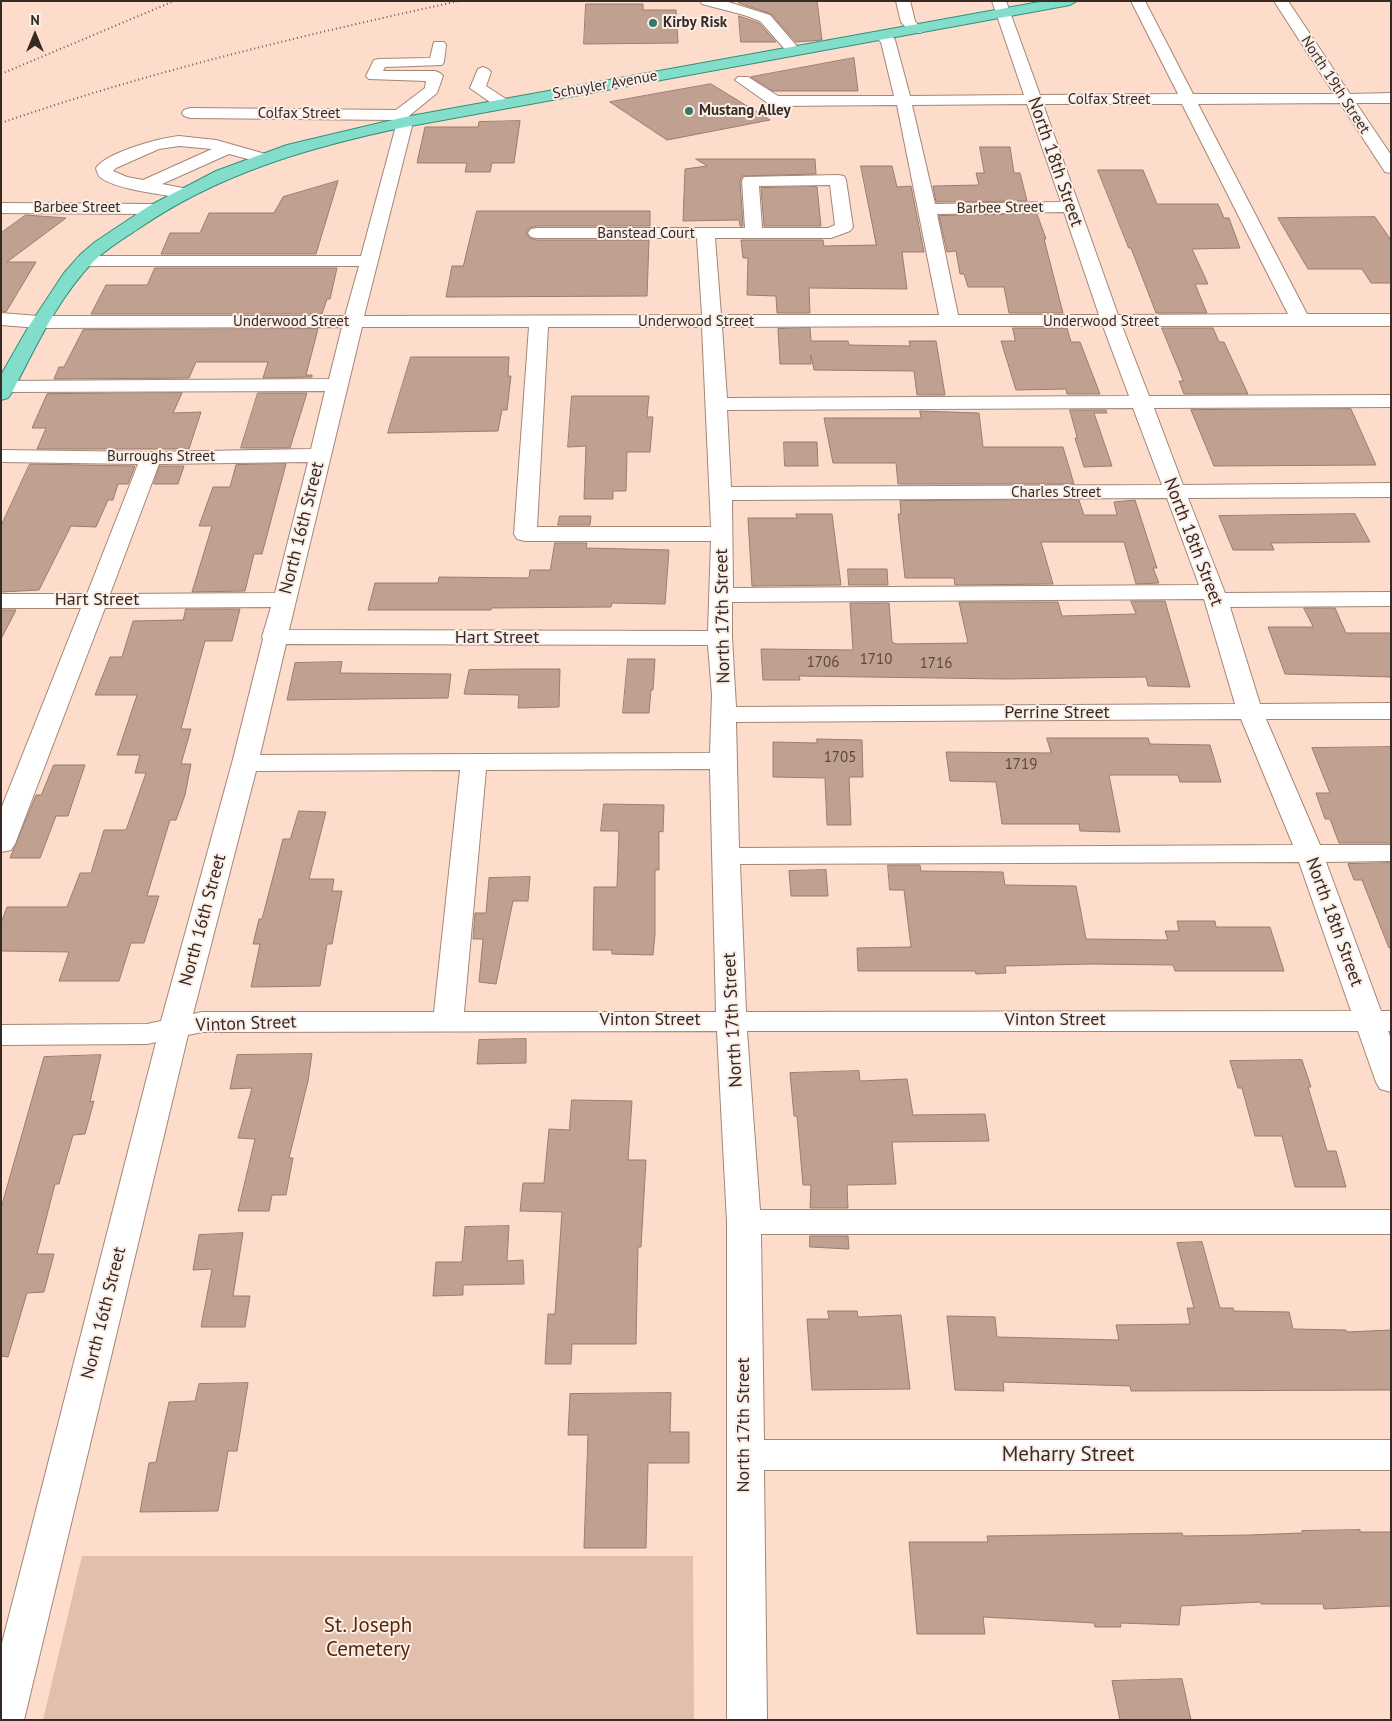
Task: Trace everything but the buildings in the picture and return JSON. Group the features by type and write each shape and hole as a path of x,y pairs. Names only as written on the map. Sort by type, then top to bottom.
{"main road":[{"name":"Schuyler Avenue","path":"4,385 38,322 84,261 152,210 210,179 263,158 339,135 403,111 503,104 916,30 1001,7 1070,1"}],"street":[{"path":"707,1 758,13 771,22 784,44 794,51"},
{"path":"904,1 908,22 916,30"},
{"path":"1138,1 1300,320"},
{"name":"North 19th Street","path":"1280,1 1343,99 1391,168"},
{"name":"North 18th Street","path":"1001,7 1111,322 1214,596 1250,712 1380,1021 1391,1082"},
{"path":"881,36 888,40 904,100 929,209 950,322"},
{"path":"403,111 432,90 439,45"},
{"path":"368,103 374,76 436,69"},
{"path":"483,72 478,88 503,104"},
{"name":"Colfax Street","path":"743,80 775,101 1391,98"},
{"name":"Colfax Street","path":"190,114 368,103 403,111"},
{"name":"North 16th Street","path":"3,1720 174,1029 245,763 403,111"},
{"path":"182,193 122,181 106,174 104,168 168,142 196,142 263,158"},
{"path":"144,186 226,149"},
{"name":"Banstead Court","path":"537,233 706,234 831,233 844,227 838,180 750,180 754,233"},
{"name":"Barbee Street","path":"929,209 1071,207"},
{"name":"Barbee Street","path":"1,208 152,210"},
{"name":"North 17th Street","path":"706,234 717,404 722,534 720,595 720,638 724,695 722,760 732,1020 744,1222 746,1720"},
{"path":"84,261 368,261"},
{"name":"Underwood Street","path":"1,319 38,322 1111,322 1391,320"},
{"path":"539,322 525,534 722,534"},
{"path":"4,385 337,385"},
{"path":"717,404 1391,401"},
{"name":"Burroughs Street","path":"1,456 150,458 320,455"},
{"path":"1,844 150,458"},
{"name":"Charles Street","path":"720,494 1391,490"},
{"path":"720,595 1214,596 1391,599"},
{"name":"Hart Street","path":"1,601 283,600"},
{"name":"Hart Street","path":"274,637 720,638"},
{"name":"Perrine Street","path":"724,715 1391,711"},
{"path":"245,763 722,760"},
{"path":"448,1022 474,762"},
{"path":"726,856 1391,853"},
{"name":"Vinton Street","path":"1,1035 147,1034 202,1022 732,1020 1380,1021"},
{"path":"744,1222 1391,1222"},
{"name":"Meharry Street","path":"744,1455 1391,1455"}],"green space":[{"name":"St. Joseph Cemetery","path":"82,1556 693,1556 694,1720 43,1720"}],"railway":[{"path":"1,74 174,1"},
{"path":"1,123 57,104 228,55 459,1"}],"place":[{"name":"Kirby Risk","path":"653,23"},
{"name":"Mustang Alley","path":"689,111"}]}
